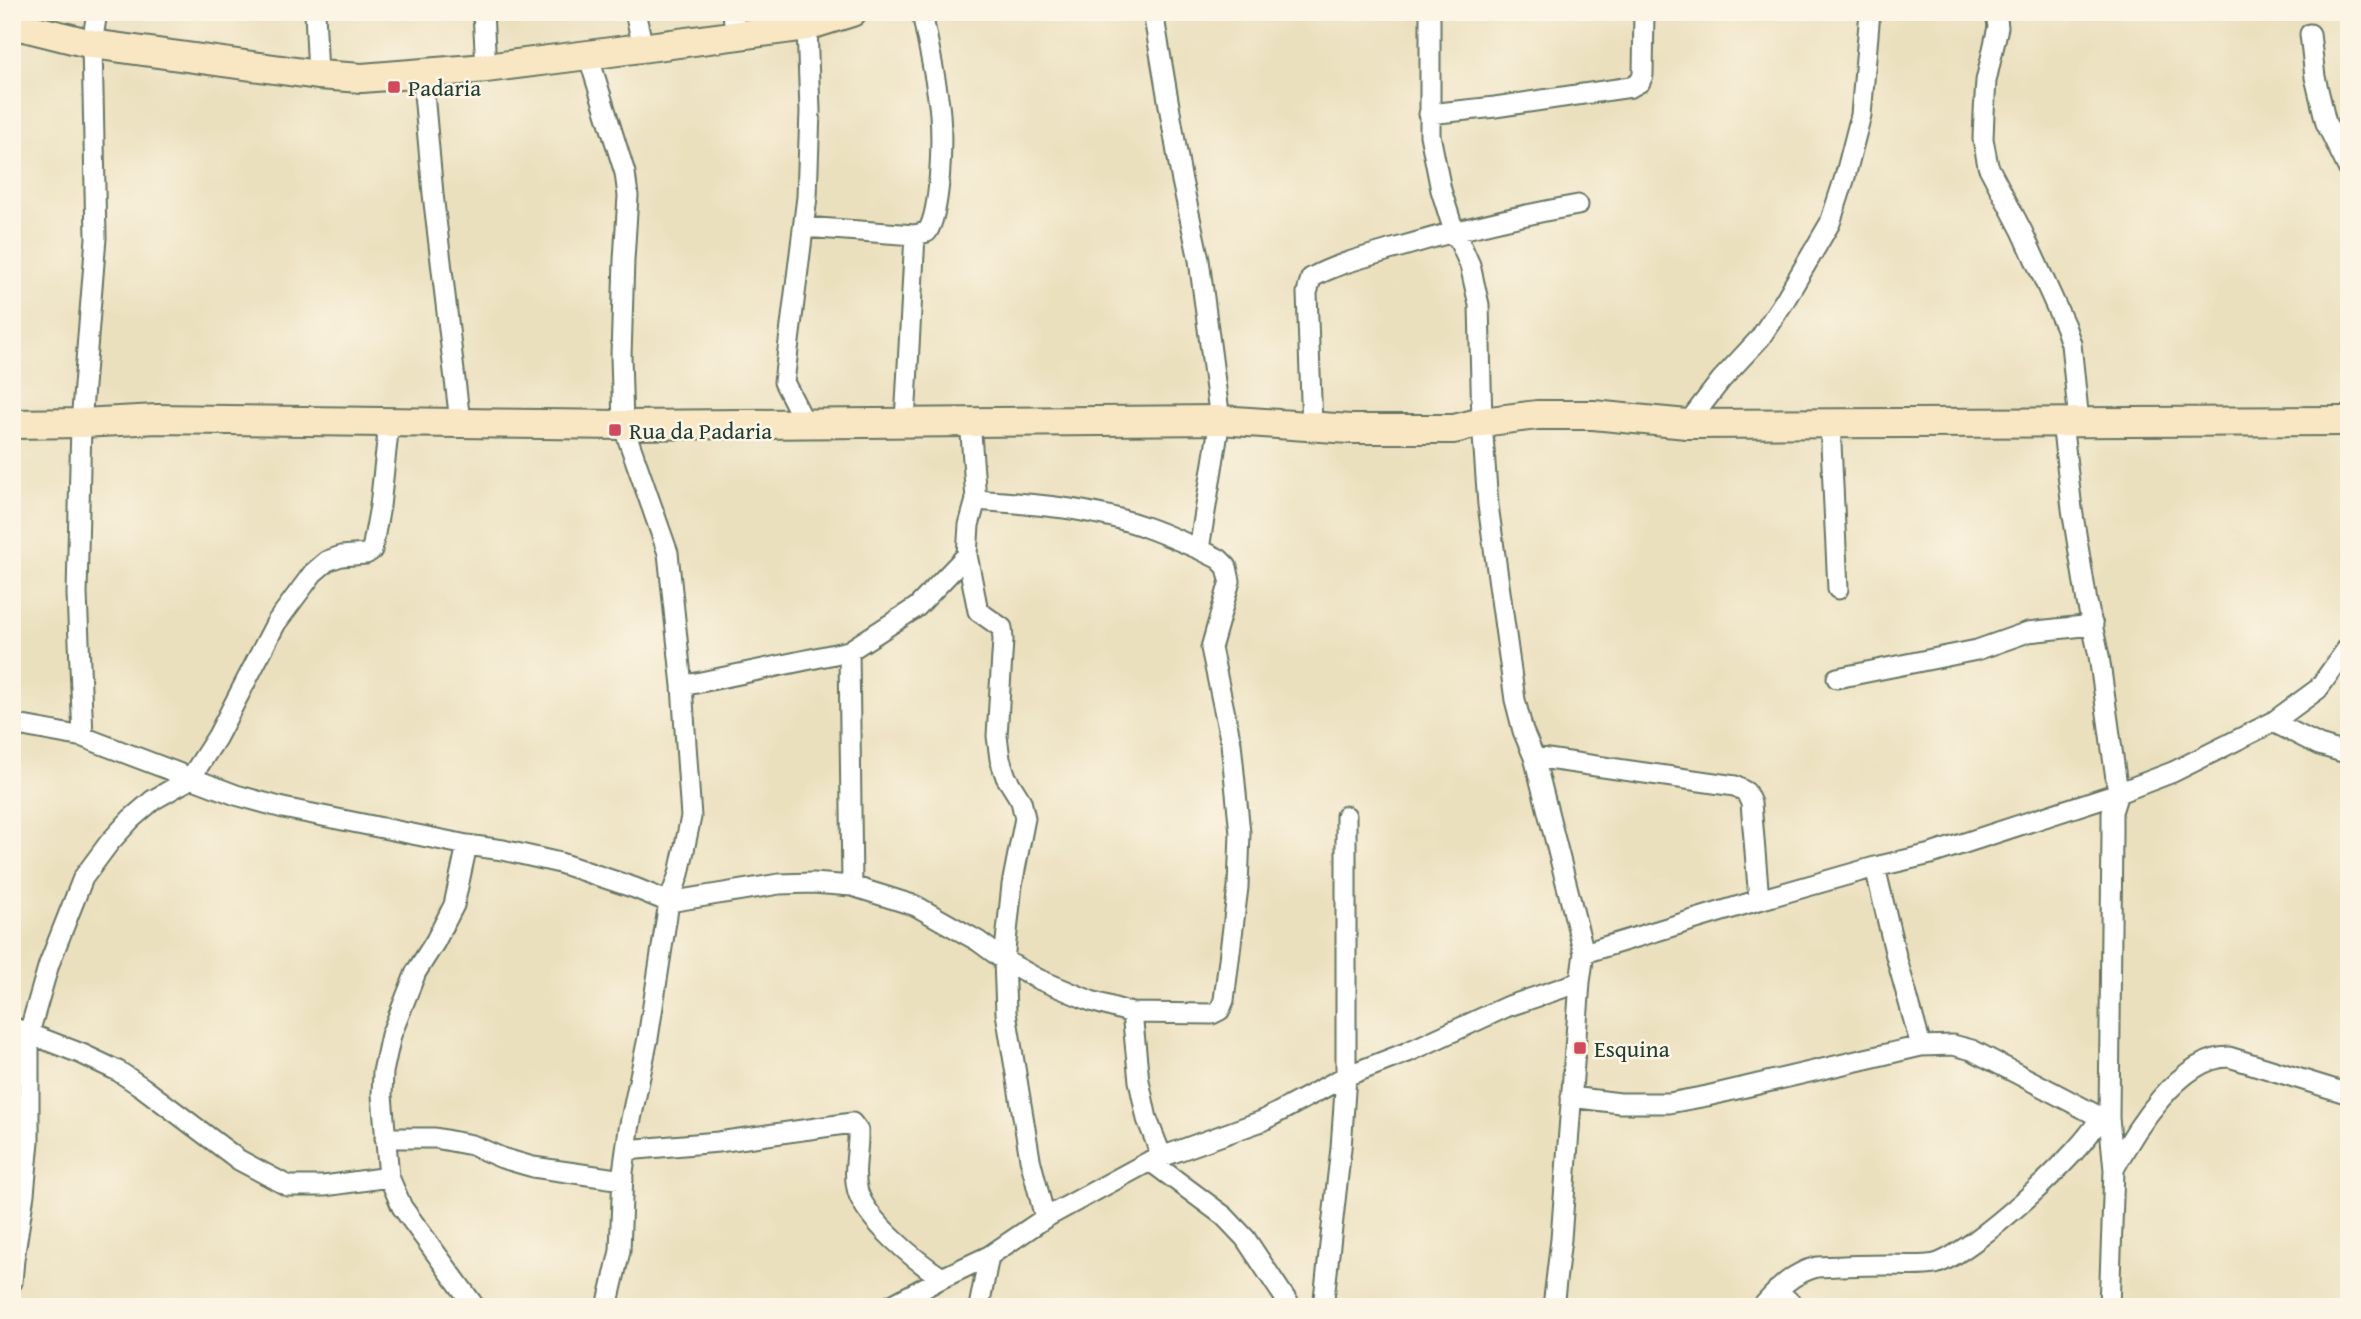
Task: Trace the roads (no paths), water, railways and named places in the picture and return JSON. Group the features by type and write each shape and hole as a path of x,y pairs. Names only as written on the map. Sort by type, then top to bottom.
{"street":[{"path":"83,737 77,594 81,423 96,238 92,44 97,12"},
{"path":"315,12 318,75"},
{"path":"483,12 486,68"},
{"path":"635,12 643,47"},
{"path":"12,24 92,44 318,75 362,78 422,71 486,68 588,55 643,47 734,24 808,19 852,12"},
{"path":"804,227 915,235 927,232 933,223 938,187 940,115 922,12"},
{"path":"1153,12 1181,176 1199,260 1220,420 1199,549"},
{"path":"1430,12 1430,135 1452,225 1473,275 1479,305 1482,422 1493,545 1515,700 1522,731 1534,757 1584,953 1561,1240 1553,1307"},
{"path":"1429,114 1578,95 1640,82 1643,75 1644,12"},
{"path":"1687,424 1721,380 1760,338 1830,223 1861,115 1870,12"},
{"path":"1997,12 1998,27 1986,81 1983,139 1988,166 2022,231 2071,344 2072,509 2093,625 2118,793 2112,812 2105,1117 2114,1170 2109,1307"},
{"path":"804,423 784,382 804,227 810,111 808,19"},
{"path":"2310,34 2315,77 2326,123 2349,170"},
{"path":"588,55 625,173 628,196 621,356 623,425 668,553 682,686 691,817 679,874 669,902 648,1038 626,1150 620,1251 607,1307"},
{"path":"422,71 433,194 460,422"},
{"path":"1312,426 1307,293 1311,278 1352,261 1456,231 1504,218 1578,205"},
{"path":"905,422 915,235"},
{"path":"12,424 157,419 623,425 1220,420 1350,429 1454,429 1482,422 1537,415 1593,415 1687,424 2349,421"},
{"path":"970,421 976,500 969,524 967,555 978,611 1002,628 997,736 1006,777 1021,801 1025,818 1012,885 1004,960 1006,1013 1030,1159 1045,1217"},
{"path":"12,1282 18,1195 29,1141 21,1030 83,878 108,843 131,819 153,800 190,779 217,737 276,623 313,573 327,561 341,556 366,554 372,550 380,506 388,423"},
{"path":"1830,423 1838,589"},
{"path":"12,724 83,737 190,779 283,808 560,863 669,902 779,884 852,886 916,906 1038,979 1091,1001 1132,1013 1212,1014 1220,1010 1224,1000 1238,887 1240,833 1231,743 1211,648 1230,581 1227,567 1219,559 1199,549 1147,527 1088,513 976,500"},
{"path":"682,686 849,651 916,607 967,555"},
{"path":"1838,678 1966,653 2028,632 2093,625"},
{"path":"1584,953 1759,900 1931,854 2118,793 2173,772 2273,722 2318,689 2349,646"},
{"path":"849,651 852,886"},
{"path":"2273,722 2319,745 2349,754"},
{"path":"1534,757 1735,786 1746,792 1751,803 1759,900"},
{"path":"1323,1307 1341,1148 1346,1076 1346,816"},
{"path":"467,845 454,905 416,972 391,1035 383,1072 385,1138 390,1177 402,1207 475,1307"},
{"path":"1875,867 1921,1045"},
{"path":"888,1307 989,1256 1045,1217 1156,1159 1262,1121 1346,1076 1408,1052 1506,1007 1580,982"},
{"path":"1132,1013 1139,1081 1156,1159 1224,1216 1245,1238 1291,1307"},
{"path":"21,1030 118,1071 239,1160 288,1186 324,1186 390,1177"},
{"path":"1571,1097 1620,1103 1669,1103 1921,1045 1953,1045 1972,1050 2105,1117"},
{"path":"2114,1170 2131,1138 2165,1096 2183,1077 2218,1057 2229,1057 2349,1094"},
{"path":"1762,1307 1790,1278 1817,1267 1920,1265 1946,1260 1982,1236 2049,1176 2105,1117"},
{"path":"626,1150 718,1142 852,1123 858,1131 855,1172 858,1192 864,1205 918,1262 942,1278"},
{"path":"385,1138 435,1138 472,1145 533,1167 623,1180"},
{"path":"979,1307 989,1256"},
{"path":"1777,1290 1795,1307"}],"place":[{"name":"Padaria","path":"394,87"},
{"name":"Rua da Padaria","path":"615,430"},
{"name":"Esquina","path":"1580,1048"}]}
